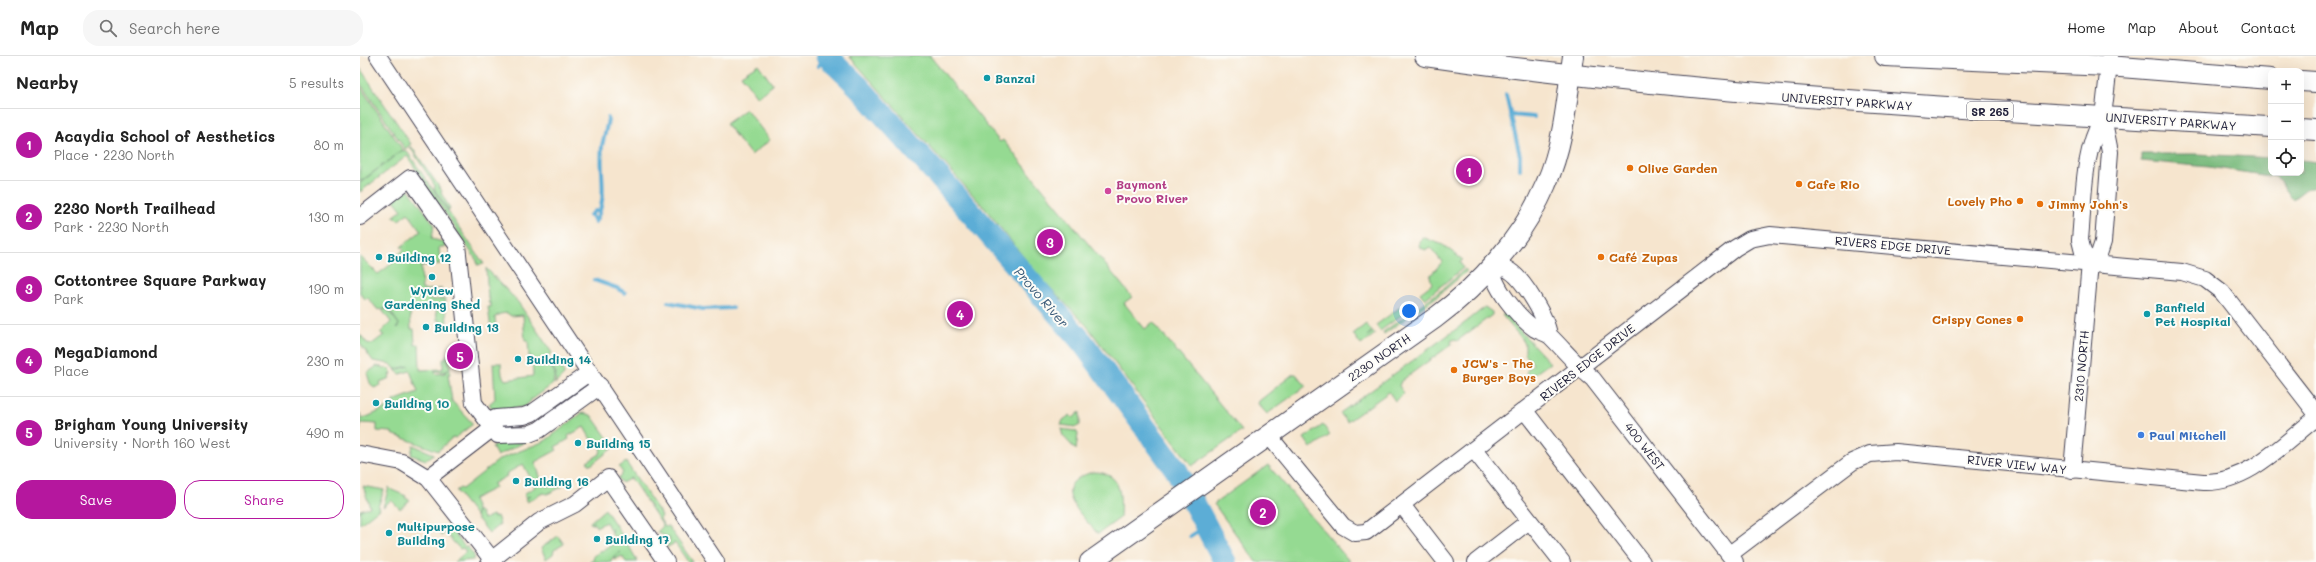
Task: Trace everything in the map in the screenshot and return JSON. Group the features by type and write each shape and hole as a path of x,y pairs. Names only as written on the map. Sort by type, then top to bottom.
{"main road":[{"name":"UNIVERSITY PARKWAY","path":"1425,56 1570,76 1877,104 2268,127"},
{"name":"2230 NORTH","path":"1090,562 1453,305 1492,266 1518,232 1546,183 1559,142 1573,56"},
{"path":"1885,56 2109,61 2268,78"},
{"path":"2304,81 2316,82"},
{"path":"2304,129 2316,130"}],"street":[{"path":"378,56 600,386 716,562"},
{"path":"2103,117 2092,139 2087,162 2080,240 2083,252 2090,263 2099,254 2103,242 2110,152 2103,117 2109,61"},
{"path":"360,217 410,178 456,245 474,403 498,435 529,434 539,430 600,386"},
{"name":"RIVERS EDGE DRIVE","path":"1269,436 1343,526 1351,532 1366,532 1402,506 1735,248 1759,236 1781,235 2182,272 2205,279 2222,292 2316,413"},
{"name":"2310 NORTH","path":"2072,470 2090,263"},
{"name":"400 WEST","path":"1549,335 1540,310 1515,275 1504,268 1492,266 1494,281 1500,291 1531,326 1549,335 1580,368 1593,378 1733,558"},
{"path":"428,478 493,428 496,418 524,416 532,413 590,372"},
{"path":"1530,406 1642,562"},
{"name":"RIVER VIEW WAY","path":"1733,558 1843,467 1870,454 1896,452 2203,482 2221,481 2245,473 2316,418"},
{"path":"1474,450 1562,562"},
{"path":"360,454 402,462 428,478 492,561 539,522 575,504 608,478 616,487 666,562"},
{"path":"1402,506 1446,562"},
{"path":"1476,562 1529,521"}],"green space":[{"path":"849,56 930,56 1000,142 1003,140 1132,297 1124,303 1145,329 1153,322 1242,431 1192,466 1087,326 1037,274 987,211"},
{"path":"758,64 773,85 757,97 741,75"},
{"path":"360,68 411,144 405,149 360,83"},
{"path":"360,86 403,150 360,182"},
{"path":"746,109 770,140 751,155 726,124"},
{"path":"411,146 442,191 441,193 450,208 449,211 434,189 435,186 410,147"},
{"path":"406,150 484,264 477,265 477,261 407,156 360,192 360,183 401,151"},
{"path":"2141,154 2197,154 2268,158 2268,176 2209,167 2141,161"},
{"path":"2304,160 2316,162 2316,187 2306,189 2293,199 2276,177 2269,176 2304,176"},
{"path":"405,190 409,190 434,224 432,239 447,243 445,247 439,247 440,264 421,266 422,290 442,289 430,291 430,300 445,299 447,322 440,323 440,320 437,320 436,309 410,310 411,329 414,329 415,345 419,344 420,370 443,369 443,359 446,359 446,355 449,356 450,368 450,374 448,374 452,401 473,424 455,438 453,437 438,451 392,434 392,432 377,431 377,424 361,423 360,430 360,413 362,419 394,405 393,401 418,392 410,371 400,374 395,370 409,366 395,369 391,364 373,361 360,343 360,334 367,343 372,344 384,335 380,333 391,322 382,310 387,309 399,324 388,308 378,310 368,298 365,299 360,293 360,256 378,274 393,263 391,260 404,250 401,247 421,231 408,213 399,220 393,217 402,210 394,200","holes":["450,368 445,373 436,374 434,371 445,372"]},
{"path":"1422,237 1443,245 1463,260 1460,262 1463,268 1425,299 1420,293 1432,284 1430,276 1442,262 1430,247 1425,250 1419,246"},
{"path":"486,268 518,302 552,353 545,358 555,373 553,384 531,399 531,401 524,407 494,410 489,404 495,399 493,363 501,363 502,375 505,380 533,376 532,357 529,357 528,341 525,341 523,315 511,316 507,313 500,314 495,317 496,331 491,330 488,307 491,307 491,303 488,303 490,299 488,298"},
{"path":"1465,269 1467,271 1435,298 1384,334 1383,332 1443,289"},
{"path":"1406,303 1410,309 1380,331 1376,325"},
{"path":"1485,307 1492,312 1492,315 1457,341 1455,339 1451,341 1452,344 1401,381 1399,386 1404,393 1395,401 1389,392 1347,422 1340,413"},
{"path":"1507,313 1513,323 1550,363 1530,377 1526,372 1533,364 1525,354 1525,344 1522,339 1502,315"},
{"path":"1366,324 1372,331 1367,336 1373,332 1375,334 1361,345 1353,334"},
{"path":"556,357 563,368 564,375 555,384 556,373 549,363"},
{"path":"377,366 390,369 392,374 389,375 390,378 380,382 381,385 374,388 370,383 367,373"},
{"path":"1293,374 1296,374 1306,386 1267,414 1258,404 1259,401"},
{"path":"1080,412 1080,425 1076,427 1061,425 1063,420 1070,415 1073,418"},
{"path":"582,413 591,415 614,447 591,465 587,462 600,454 601,448 597,442 592,441 584,427 568,436 569,439 555,447 557,450 535,462 543,485 548,486 559,480 562,487 547,494 543,493 527,502 525,499 530,496 525,498 525,493 535,487 532,480 535,480 531,479 523,464 493,484 495,488 473,499 477,510 476,516 456,491 460,488 462,489 500,459 545,441"},
{"path":"1323,425 1330,435 1311,448 1304,438"},
{"path":"1061,429 1076,431 1078,434 1076,450 1063,436"},
{"path":"527,441 497,456 492,447 499,443"},
{"path":"413,445 434,454 426,460 411,455"},
{"path":"626,462 662,516 660,519 665,527 668,526 693,562 688,562 675,543 666,548 670,539 657,532 663,526 631,478 622,483 618,478 623,473 619,467"},
{"path":"1268,465 1350,562 1256,562 1214,504"},
{"path":"1093,472 1103,473 1110,476 1115,481 1120,494 1120,518 1098,534 1076,509 1070,492 1072,484 1079,478"},
{"path":"363,486 384,490 378,507 379,509 360,524 360,510 370,507"},
{"path":"389,487 392,490 406,496 405,498 410,500 400,509 391,500 383,507"},
{"path":"605,509 624,538 624,542 626,541 638,562 626,562 622,556 614,560 615,556 621,552 614,556 610,562 589,562 594,559 593,556 617,542 606,522 596,527 595,524 592,524 595,521 591,524 590,522"},
{"path":"478,510 484,519 493,515 494,517 497,516 500,524 489,533 476,517"},
{"path":"446,529 449,533 452,531 465,547 467,546 474,555 473,560 454,562 466,552 463,548 460,549 445,533 441,536 439,534"},
{"path":"558,536 564,544 554,550 553,554 546,559 541,548"}],"waterway":[{"path":"818,66 827,56"},
{"name":"Provo River","path":"827,56 859,87 958,198 1083,343 1177,471 1225,562"},
{"path":"1506,95 1520,156 1520,169"},
{"path":"1510,115 1534,117"},
{"path":"592,215 595,222 602,204 603,185 601,156 608,118"},
{"path":"590,215 595,211 600,211"},
{"path":"594,280 617,288 625,293"},
{"path":"668,302 703,309 733,308"},
{"path":"1190,536 1207,525"}],"place":[{"name":"Banzai","path":"987,78"},
{"name":"Olive Garden","path":"1630,168"},
{"name":"Acaydia School of Aesthetics","path":"1469,171"},
{"name":"Cafe Rio","path":"1799,184"},
{"name":"Baymont Provo River","path":"1108,191"},
{"name":"Lovely Pho","path":"2020,201"},
{"name":"Jimmy John's","path":"2040,204"},
{"name":"Cottontree Square Parkway","path":"1050,242"},
{"name":"Building 12","path":"379,257"},
{"name":"Café Zupas","path":"1601,257"},
{"name":"Wyview Gardening Shed","path":"432,277"},
{"name":"MegaDiamond","path":"960,314"},
{"name":"Banfield Pet Hospital","path":"2147,314"},
{"name":"Crispy Cones","path":"2020,319"},
{"name":"Building 13","path":"426,327"},
{"name":"Brigham Young University","path":"460,356"},
{"name":"Building 14","path":"518,359"},
{"name":"JCW's - The Burger Boys","path":"1454,370"},
{"name":"Building 10","path":"376,403"},
{"name":"Paul Mitchell","path":"2141,435"},
{"name":"Building 15","path":"578,443"},
{"name":"Building 16","path":"516,481"},
{"name":"2230 North Trailhead","path":"1263,512"},
{"name":"Multipurpose Building","path":"389,533"},
{"name":"Building 17","path":"597,539"}]}
